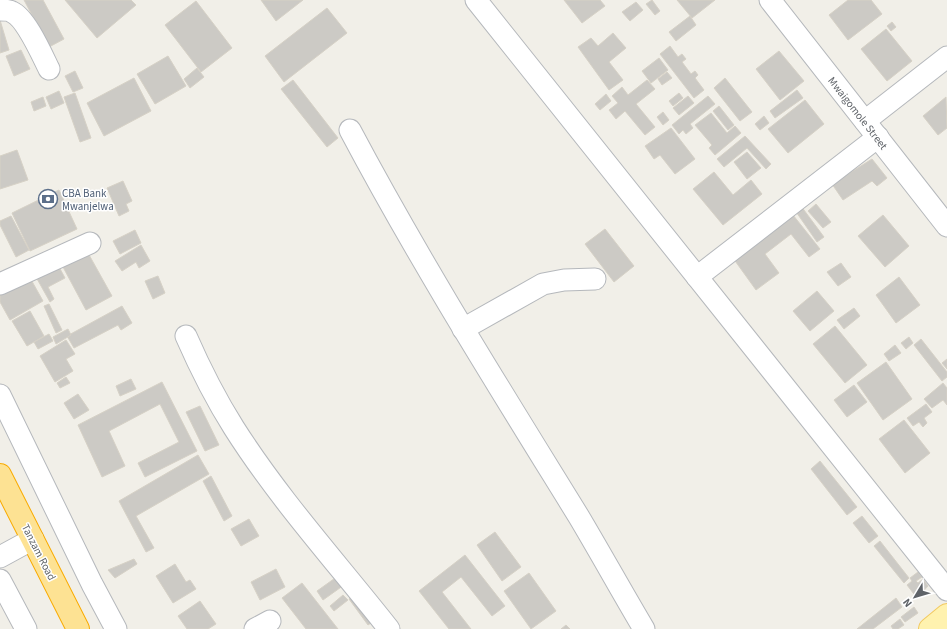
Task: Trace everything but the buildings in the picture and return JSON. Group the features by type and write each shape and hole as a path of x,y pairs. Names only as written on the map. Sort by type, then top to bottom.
{"highway":[{"name":"Tanzam Road","path":"0,475 78,629"}],"main road":[{"path":"930,629 947,615"}],"street":[{"path":"476,0 947,590"},
{"name":"Mwaigomole Street","path":"770,0 947,226"},
{"path":"0,10 12,12 21,20 30,33 49,69"},
{"path":"697,277 871,129 947,57"},
{"path":"350,130 378,183 463,329 580,518 644,629"},
{"path":"0,284 90,243"},
{"path":"463,329 543,284 564,280 595,279"},
{"path":"186,336 201,370 223,410 242,440 291,508 390,629"},
{"path":"0,395 92,584 116,629"},
{"path":"0,557 33,539"},
{"path":"0,580 26,629"}],"place":[{"name":"CBA Bank Mwanjelwa","path":"48,199"}]}
